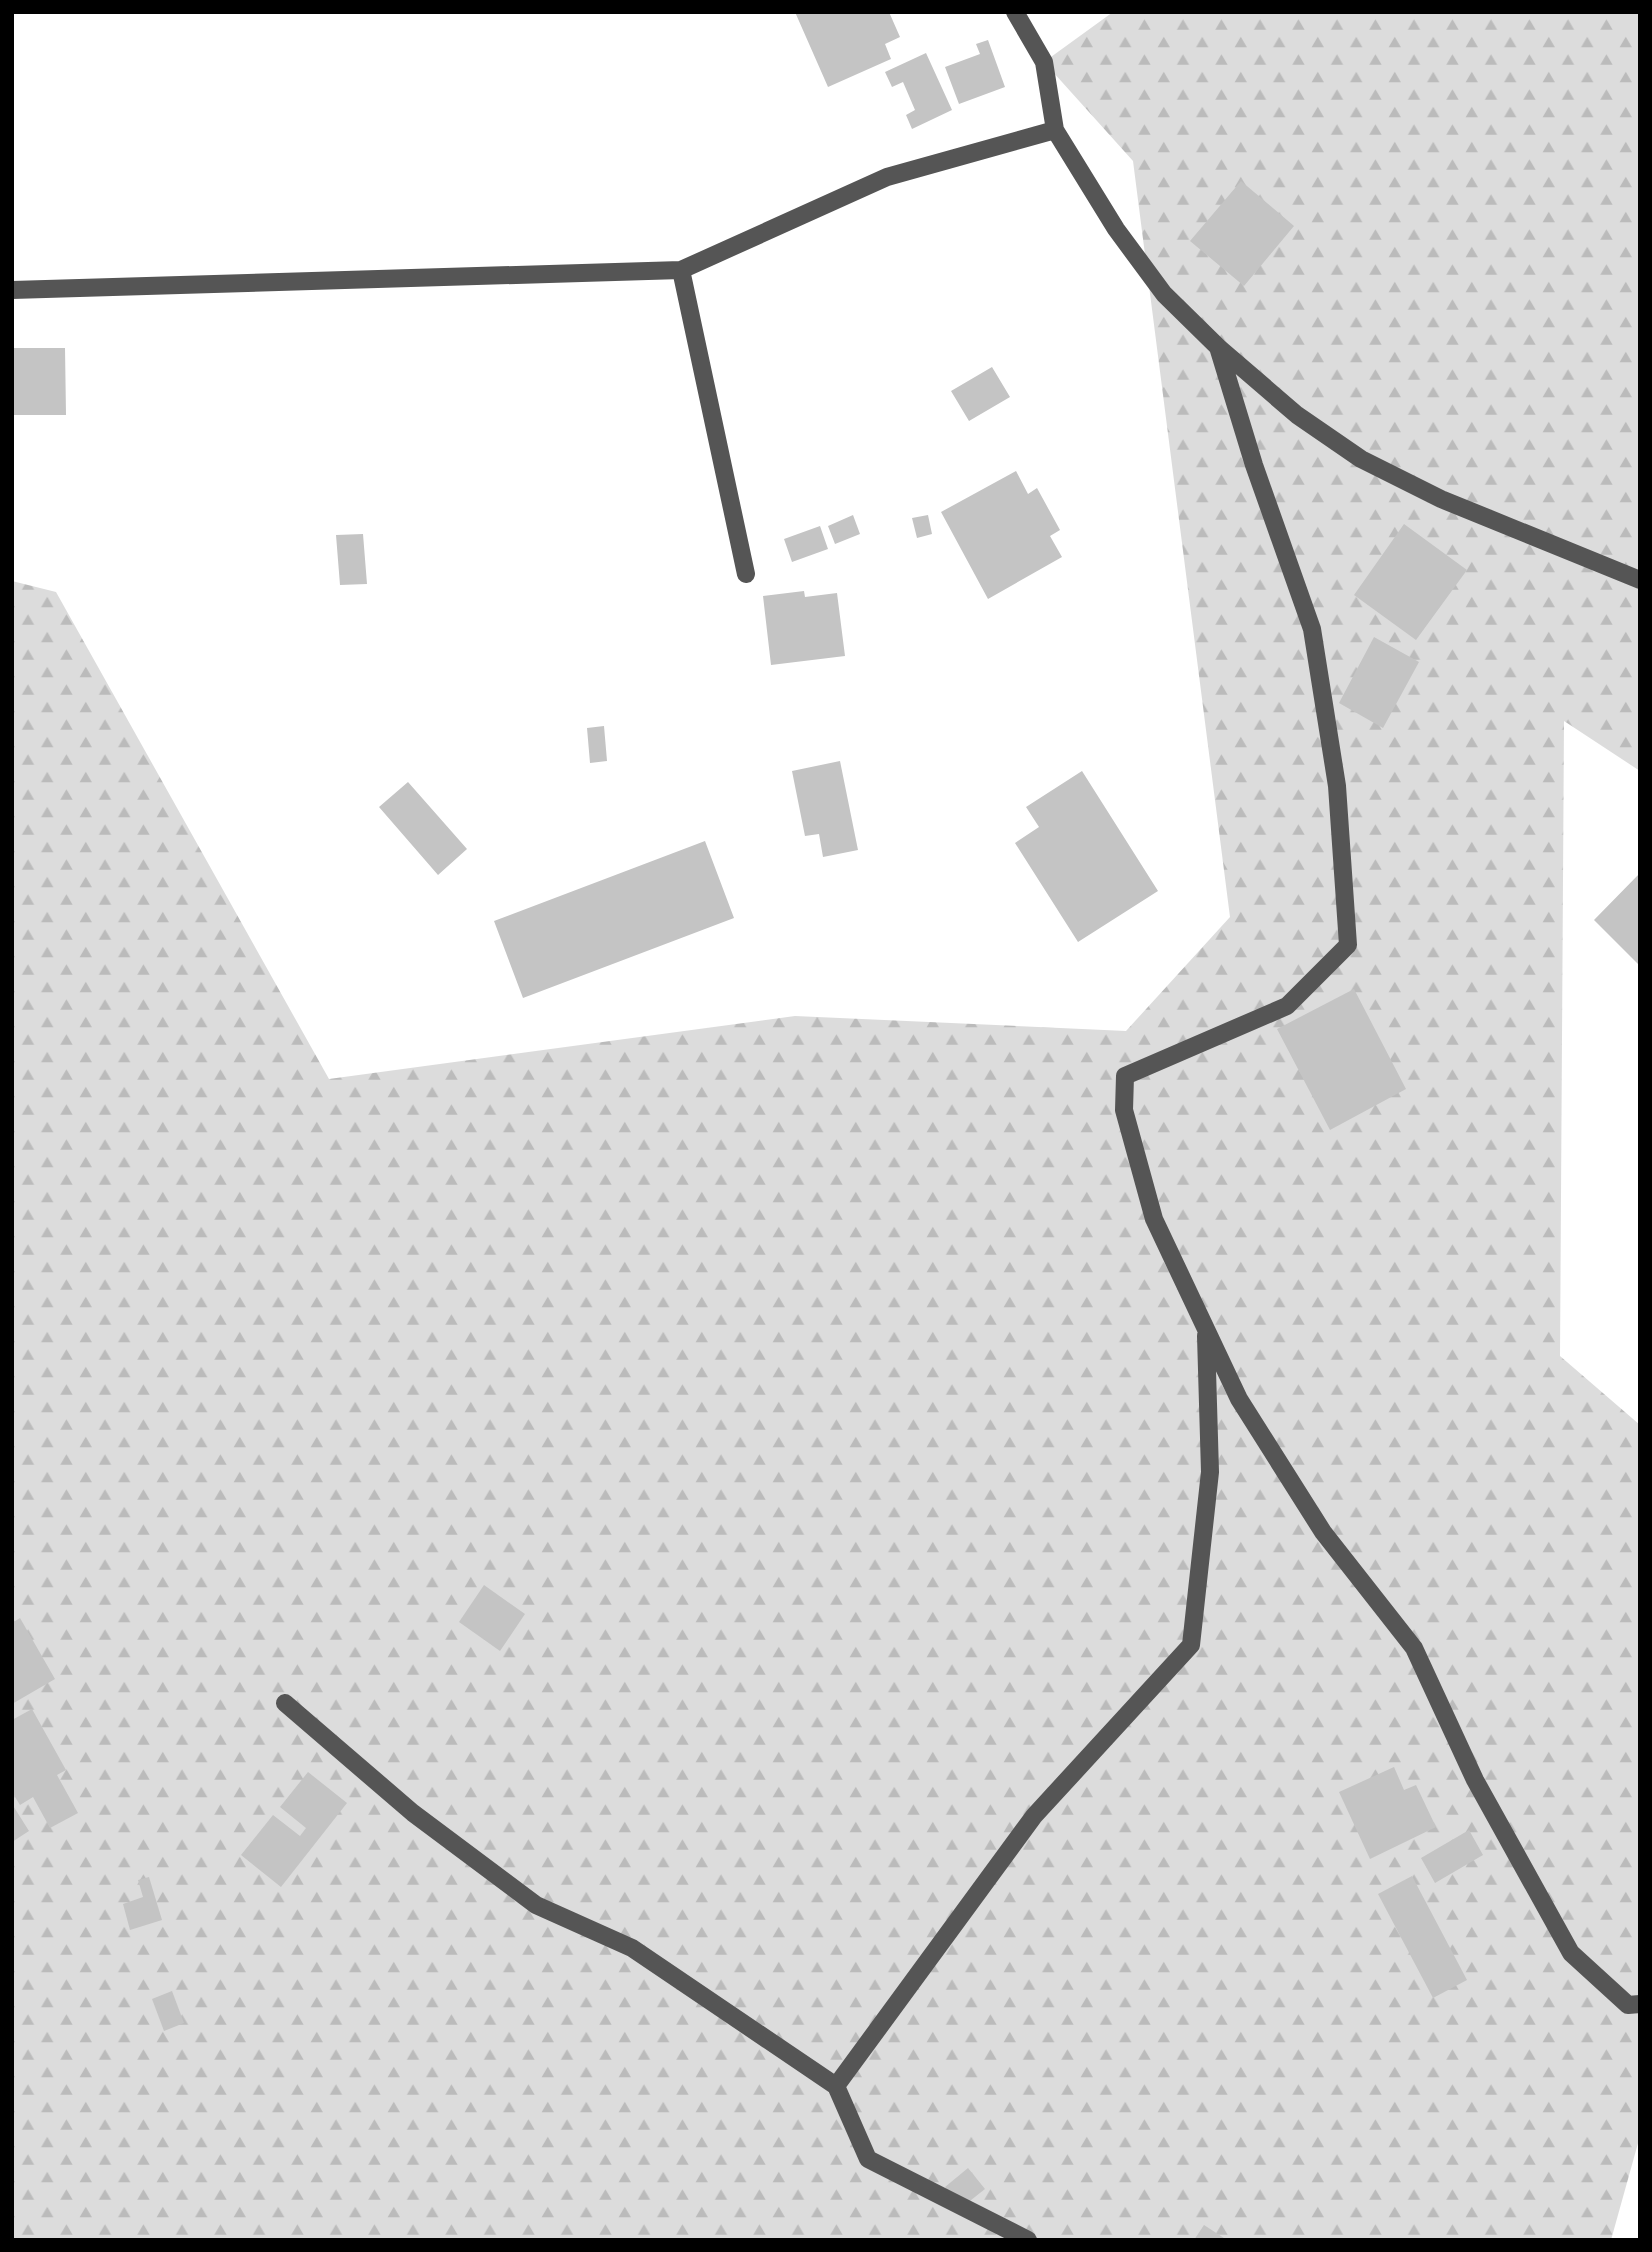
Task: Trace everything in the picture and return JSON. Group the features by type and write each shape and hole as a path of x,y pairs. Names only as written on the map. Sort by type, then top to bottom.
{"street":[{"path":"1015,12 1044,62 1055,130 1116,229 1164,294 1217,347 1297,415 1361,459 1441,499 1640,580"},
{"path":"12,290 681,270 887,177 1055,130"},
{"path":"681,270 747,574"},
{"path":"1217,347 1254,466 1312,629 1337,786 1348,945 1287,1006 1125,1076 1124,1110 1154,1219 1238,1399 1324,1532 1414,1648 1475,1780 1571,1953 1628,2005 1640,2004"},
{"path":"835,2086 1034,1816 1191,1645 1210,1472 1205,1329"},
{"path":"285,1703 413,1813 536,1905 632,1948 835,2086 867,2158 1028,2240"}],"green space":[{"path":"1113,12 1640,12 1640,771 1564,721 1560,1356 1640,1425 1640,2136 1611,2240 12,2240 12,581 56,592 329,1079 795,1016 1126,1031 1230,917 1133,161 1044,62"}],"building":[{"path":"795,12 889,12 900,37 885,44 891,59 828,87"},
{"path":"988,40 1005,87 959,104 945,67 980,54 976,44"},
{"path":"926,53 952,110 912,129 906,115 915,110 903,82 892,87 885,72"},
{"path":"1241,181 1294,226 1244,286 1190,241"},
{"path":"12,348 65,348 66,415 12,415"},
{"path":"992,367 1010,397 969,421 951,391"},
{"path":"1016,471 1028,494 1037,488 1060,530 1050,536 1062,557 988,599 941,512"},
{"path":"853,515 860,534 835,544 828,526"},
{"path":"928,515 932,534 917,538 912,518"},
{"path":"1404,524 1467,570 1416,640 1354,595"},
{"path":"820,526 828,549 792,562 784,539"},
{"path":"363,534 367,584 340,585 336,535"},
{"path":"804,591 805,597 837,593 845,656 771,665 763,596"},
{"path":"1374,637 1419,662 1383,728 1339,703"},
{"path":"604,726 607,761 590,763 587,728"},
{"path":"840,761 858,850 823,857 819,834 805,836 792,771"},
{"path":"1082,771 1158,891 1078,942 1015,843 1039,827 1026,807"},
{"path":"408,782 467,849 438,875 379,807"},
{"path":"705,841 734,918 523,998 494,921"},
{"path":"1640,873 1640,966 1594,920"},
{"path":"1354,989 1406,1089 1330,1130 1277,1029"},
{"path":"484,1585 525,1614 500,1651 459,1622"},
{"path":"20,1618 55,1679 12,1704 12,1623"},
{"path":"32,1709 66,1770 57,1775 78,1813 50,1828 33,1797 20,1805 12,1792 12,1720"},
{"path":"1394,1767 1404,1790 1416,1785 1436,1827 1370,1859 1339,1792"},
{"path":"308,1772 347,1803 281,1887 241,1855 273,1815 300,1836 306,1828 280,1807"},
{"path":"12,1804 29,1831 12,1842"},
{"path":"1469,1830 1483,1855 1435,1883 1421,1858"},
{"path":"1412,1876 1467,1980 1433,1998 1378,1894"},
{"path":"149,1877 162,1920 130,1930 123,1904 143,1897 138,1880"},
{"path":"172,1991 184,2023 164,2031 152,1999"},
{"path":"968,2168 985,2189 961,2208 945,2187"},
{"path":"1204,2225 1227,2240 1194,2240"}]}
